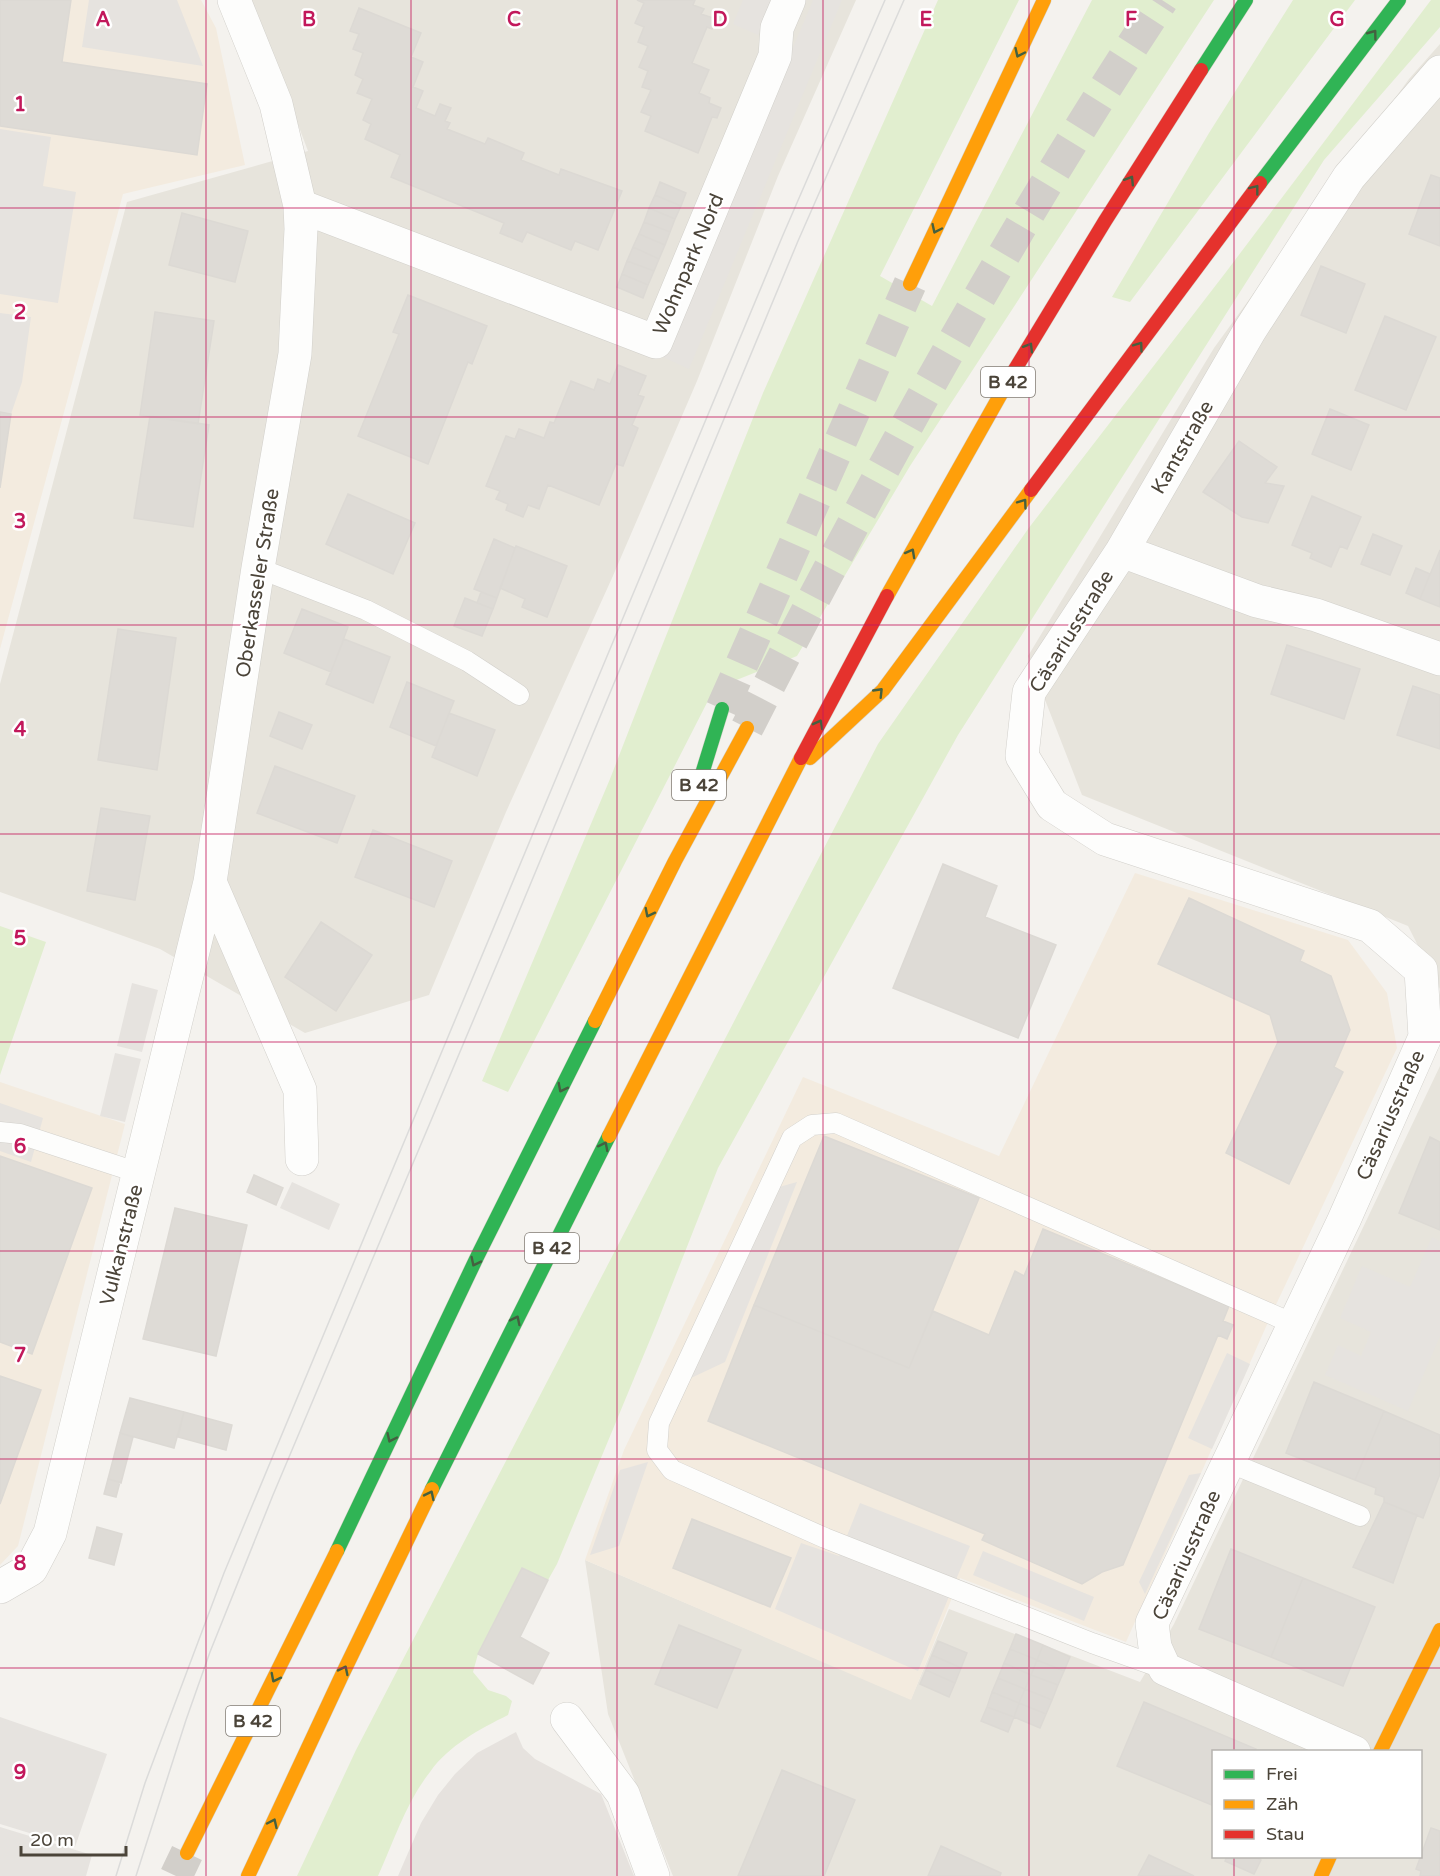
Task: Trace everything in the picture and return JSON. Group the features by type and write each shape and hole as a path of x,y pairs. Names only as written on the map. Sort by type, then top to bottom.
{"main road":[{"path":"910,284 1044,0"},
{"name":"B 42","path":"248,1876 318,1723 539,1274 879,610 970,446 1078,264 1164,125 1246,0"},
{"name":"B 42","path":"792,776 883,690 1242,206 1399,0"},
{"name":"B 42","path":"675,861 722,709"},
{"name":"B 42","path":"187,1853 320,1588 478,1255 675,861 747,728"},
{"path":"1381,1750 1440,1630"},
{"path":"1321,1876 1330,1858"}],"street":[{"name":"Oberkasseler Straße","path":"210,882 258,568 295,354 301,229 300,206 276,104 234,0"},
{"name":"Wohnpark Nord","path":"300,206 656,342 775,56 777,28 789,0"},
{"name":"Kantstraße","path":"1122,551 1250,330 1349,177 1440,72"},
{"path":"1122,551 1257,602 1316,615 1440,659"},
{"name":"Cäsariusstraße","path":"1122,551 1029,692 1022,756 1052,805 1105,839 1370,926 1420,970 1425,1037 1344,1220 1152,1623 1155,1647 1165,1668"},
{"path":"210,882 300,1090 302,1159"},
{"name":"Vulkanstraße","path":"0,1587 31,1569 51,1533 210,882"},
{"path":"1165,1668 1350,1750"},
{"path":"567,1719 623,1794 653,1876"}],"lane":[{"path":"258,568 366,610 467,661 519,695"},
{"path":"1165,1668 1092,1643 825,1538 672,1470 657,1450 659,1423 792,1138 812,1125 836,1123 1294,1324"},
{"path":"0,1132 20,1134 139,1173"},
{"path":"1228,1461 1360,1516"}],"shaded area":[{"path":"0,0 201,0 216,28 245,165 123,194 0,649"},
{"path":"89,0 177,0 203,66 82,47"},
{"path":"251,0 856,0 778,176 697,381 612,578 506,812 429,995 305,1033 160,949 0,892 0,684 127,202 308,151"},
{"path":"743,0 772,0 758,35 733,24"},
{"path":"813,0 842,0 689,369 663,357"},
{"path":"1440,44 1440,989 1408,926 1082,795 1028,656 1214,348 1409,79"},
{"path":"0,129 51,137 43,186 76,192 58,303 0,294"},
{"path":"0,313 31,317 22,382 11,414 0,412"},
{"path":"1135,873 1348,940 1387,993 1397,1048 1273,1311 1126,1642 960,1578 911,1700 585,1560 624,1450 803,1077 999,1156"},
{"path":"132,983 158,990 142,1052 117,1046"},
{"path":"115,1053 141,1059 125,1122 100,1116"},
{"path":"1440,1066 1440,1876 673,1876 608,1714 585,1560 911,1699 949,1609 1140,1682 1174,1624"},
{"path":"0,1082 125,1124 18,1546 0,1565"},
{"path":"0,1103 43,1118 31,1162 0,1151"},
{"path":"292,1182 340,1204 329,1230 280,1208"},
{"path":"797,1182 725,1362 691,1378 772,1189"},
{"path":"1432,1237 1440,1241 1440,1336 1408,1411 1325,1375 1338,1345 1361,1356 1371,1332 1340,1318 1362,1266 1410,1287"},
{"path":"1227,1353 1250,1364 1212,1449 1188,1438"},
{"path":"648,1462 619,1546 590,1555 620,1470"},
{"path":"1201,1473 1145,1594 1139,1582 1189,1475"},
{"path":"860,1503 970,1546 918,1671 775,1609 801,1543 839,1556"},
{"path":"983,1551 1094,1597 1084,1621 973,1575"},
{"path":"0,1717 107,1754 75,1847 0,1824"},
{"path":"516,1732 523,1748 535,1759 601,1794 634,1876 398,1876 421,1823 438,1795 455,1774 477,1753"},
{"path":"0,1827 92,1855 86,1876 0,1876"}],"green space":[{"path":"938,0 1019,0 880,276 932,306 1092,0 1214,0 910,466 797,656 714,689 508,1092 482,1081 610,779 763,393"},
{"path":"1293,0 1355,0 1130,302 1112,297 1209,133"},
{"path":"1431,0 1440,0 1440,27 1324,160 958,735 718,1168 657,1323 557,1564 548,1580 522,1568 478,1654 473,1672 488,1690 506,1696 512,1701 508,1715 466,1739 438,1762 407,1809 378,1876 297,1876 356,1750 878,744 1028,529"},
{"path":"0,926 46,942 0,1075"}],"building":[{"path":"0,0 71,0 62,62 207,84 197,155 0,126"},
{"path":"637,0 695,0 693,5 704,9 701,14 716,19 712,29 707,27 692,63 709,70 699,93 710,98 709,103 721,108 717,118 712,117 698,153 645,131 651,116 641,112 651,90 642,87 648,71 639,67 648,46 638,42 644,27 635,23 644,3"},
{"path":"359,8 421,33 411,57 423,62 413,87 423,91 416,108 435,116 440,104 451,108 445,121 450,123 447,129 485,144 488,138 524,153 521,160 559,175 561,169 622,191 598,250 575,241 571,250 527,232 522,242 500,233 504,223 391,177 400,155 365,139 371,124 363,120 372,99 357,93 363,79 355,75 363,53 353,49 359,34 350,31"},
{"path":"1431,175 1440,178 1440,246 1409,234"},
{"path":"660,182 686,193 681,206 655,195"},
{"path":"655,195 681,206 675,219 649,208"},
{"path":"649,208 675,219 670,232 644,222"},
{"path":"182,213 248,231 235,282 169,265"},
{"path":"644,222 670,232 665,245 639,234"},
{"path":"639,234 665,245 659,259 633,247"},
{"path":"633,247 659,259 654,271 627,261"},
{"path":"627,261 654,271 648,285 622,274"},
{"path":"1321,266 1365,284 1346,333 1301,315"},
{"path":"622,274 648,285 643,298 617,287"},
{"path":"408,295 487,326 472,364 468,362 428,464 358,436 399,334 393,332"},
{"path":"155,312 214,321 198,424 140,415"},
{"path":"1385,316 1436,337 1406,410 1355,390"},
{"path":"618,365 646,376 638,395 644,397 632,425 638,428 623,466 616,464 599,505 548,485 539,509 528,505 523,517 506,510 508,504 496,499 500,491 486,486 506,436 515,439 519,429 544,438 550,422 554,423 571,381 594,390 598,379 610,384"},
{"path":"1330,409 1369,425 1351,470 1312,454"},
{"path":"0,412 11,414 0,488"},
{"path":"150,416 209,425 193,527 134,518"},
{"path":"1239,441 1277,467 1265,483 1284,486 1268,523 1242,517 1203,492"},
{"path":"348,494 415,523 393,574 326,544"},
{"path":"1312,496 1361,517 1347,549 1340,546 1331,567 1310,558 1312,553 1292,545"},
{"path":"1373,534 1402,546 1390,575 1361,564"},
{"path":"494,539 515,548 497,598 474,589"},
{"path":"516,546 567,566 547,617 522,607 525,599 500,588"},
{"path":"1440,550 1440,607 1420,599"},
{"path":"1416,568 1430,574 1420,599 1406,593"},
{"path":"481,592 497,598 493,609 477,603"},
{"path":"465,598 493,609 482,636 454,626"},
{"path":"302,609 348,627 331,672 284,653"},
{"path":"118,629 176,638 157,770 98,760"},
{"path":"344,639 390,657 373,703 326,684"},
{"path":"1287,645 1360,669 1344,719 1271,694"},
{"path":"407,682 454,701 436,746 390,727"},
{"path":"1413,686 1440,695 1440,749 1397,735"},
{"path":"279,712 312,725 302,749 270,736"},
{"path":"449,713 495,730 477,776 432,757"},
{"path":"275,766 355,796 337,843 257,813"},
{"path":"101,808 150,816 135,900 87,891"},
{"path":"373,830 452,861 434,907 355,877"},
{"path":"943,864 997,886 985,917 1056,945 1018,1038 893,988"},
{"path":"1189,898 1304,951 1300,961 1331,976 1350,1030 1334,1067 1343,1072 1289,1184 1226,1153 1278,1042 1270,1015 1158,964"},
{"path":"321,922 372,955 336,1011 285,977"},
{"path":"824,1136 979,1198 909,1368 754,1305"},
{"path":"1430,1137 1440,1142 1440,1230 1399,1213"},
{"path":"0,1156 92,1188 32,1354 0,1342"},
{"path":"254,1175 283,1188 276,1205 247,1192"},
{"path":"175,1208 247,1225 216,1356 143,1339"},
{"path":"1043,1229 1229,1306 1223,1321 1233,1325 1227,1339 1218,1335 1123,1565 1102,1572 1082,1584 982,1540 985,1534 708,1421 754,1305 909,1368 933,1311 989,1335 1015,1271 1024,1276"},
{"path":"0,1376 41,1390 0,1504"},
{"path":"1314,1382 1384,1411 1355,1480 1286,1453"},
{"path":"130,1398 184,1412 174,1448 120,1433"},
{"path":"1384,1411 1440,1435 1440,1474 1423,1518 1384,1502 1384,1497 1375,1494 1376,1488 1355,1480"},
{"path":"184,1412 232,1425 226,1450 178,1437"},
{"path":"120,1433 133,1437 121,1483 108,1479"},
{"path":"108,1479 120,1482 116,1497 104,1494"},
{"path":"1384,1502 1417,1515 1393,1583 1353,1567"},
{"path":"692,1519 791,1558 770,1607 673,1568"},
{"path":"97,1527 122,1534 114,1565 89,1558"},
{"path":"1231,1549 1303,1578 1271,1657 1199,1629"},
{"path":"522,1568 548,1580 520,1637 549,1653 533,1684 478,1654"},
{"path":"1303,1578 1375,1607 1343,1686 1271,1657"},
{"path":"679,1625 741,1650 717,1708 655,1684"},
{"path":"1016,1634 1043,1645 1037,1660 1010,1649"},
{"path":"938,1641 967,1653 961,1668 932,1655"},
{"path":"1043,1645 1070,1657 1064,1671 1037,1660"},
{"path":"1010,1649 1037,1660 1031,1675 1004,1663"},
{"path":"932,1655 961,1668 955,1683 926,1670"},
{"path":"1037,1660 1064,1671 1058,1685 1031,1675"},
{"path":"1004,1663 1031,1675 1025,1689 998,1678"},
{"path":"926,1670 955,1683 949,1697 920,1684"},
{"path":"1031,1675 1058,1685 1052,1700 1025,1689"},
{"path":"998,1678 1025,1689 1019,1703 992,1692"},
{"path":"1025,1689 1052,1700 1046,1714 1019,1703"},
{"path":"992,1692 1019,1703 1014,1717 987,1707"},
{"path":"1144,1702 1256,1749 1212,1750 1212,1805 1117,1766"},
{"path":"1019,1703 1046,1714 1040,1728 1014,1717"},
{"path":"987,1707 1014,1717 1008,1732 981,1721"},
{"path":"782,1770 855,1800 824,1876 738,1876"},
{"path":"1431,1828 1440,1831 1440,1876 1420,1876 1421,1871 1416,1869 1422,1858"},
{"path":"941,1846 1001,1873 1000,1876 928,1876"},
{"path":"1149,1855 1194,1876 1138,1876"},
{"path":"1226,1858 1261,1860 1254,1874 1225,1861"}],"tunnel":[{"path":"747,728 944,358 1050,177 1162,0"},
{"path":"722,709 910,284"},
{"path":"176,1876 187,1853"}],"tram line":[{"path":"116,1876 145,1783 224,1573 783,235 885,0"},
{"path":"136,1876 210,1652 273,1495 798,241 904,0"}],"traffic: fast":[{"path":"1201,70 1246,0"},
{"path":"1260,183 1399,0"},
{"path":"697,790 722,709"},
{"path":"337,1551 478,1255 595,1021"},
{"path":"432,1489 609,1136"}],"traffic: slow":[{"path":"910,284 1044,0"},
{"path":"887,596 1011,376"},
{"path":"810,758 883,690 1031,490"},
{"path":"595,1021 675,861 747,728"},
{"path":"609,1136 801,758"},
{"path":"248,1876 432,1489"},
{"path":"187,1853 337,1551"},
{"path":"1381,1750 1440,1630"},
{"path":"1321,1876 1329,1858"}],"traffic: jam":[{"path":"1011,376 1105,221 1201,70"},
{"path":"1031,490 1260,183"},
{"path":"801,758 887,596"}]}
